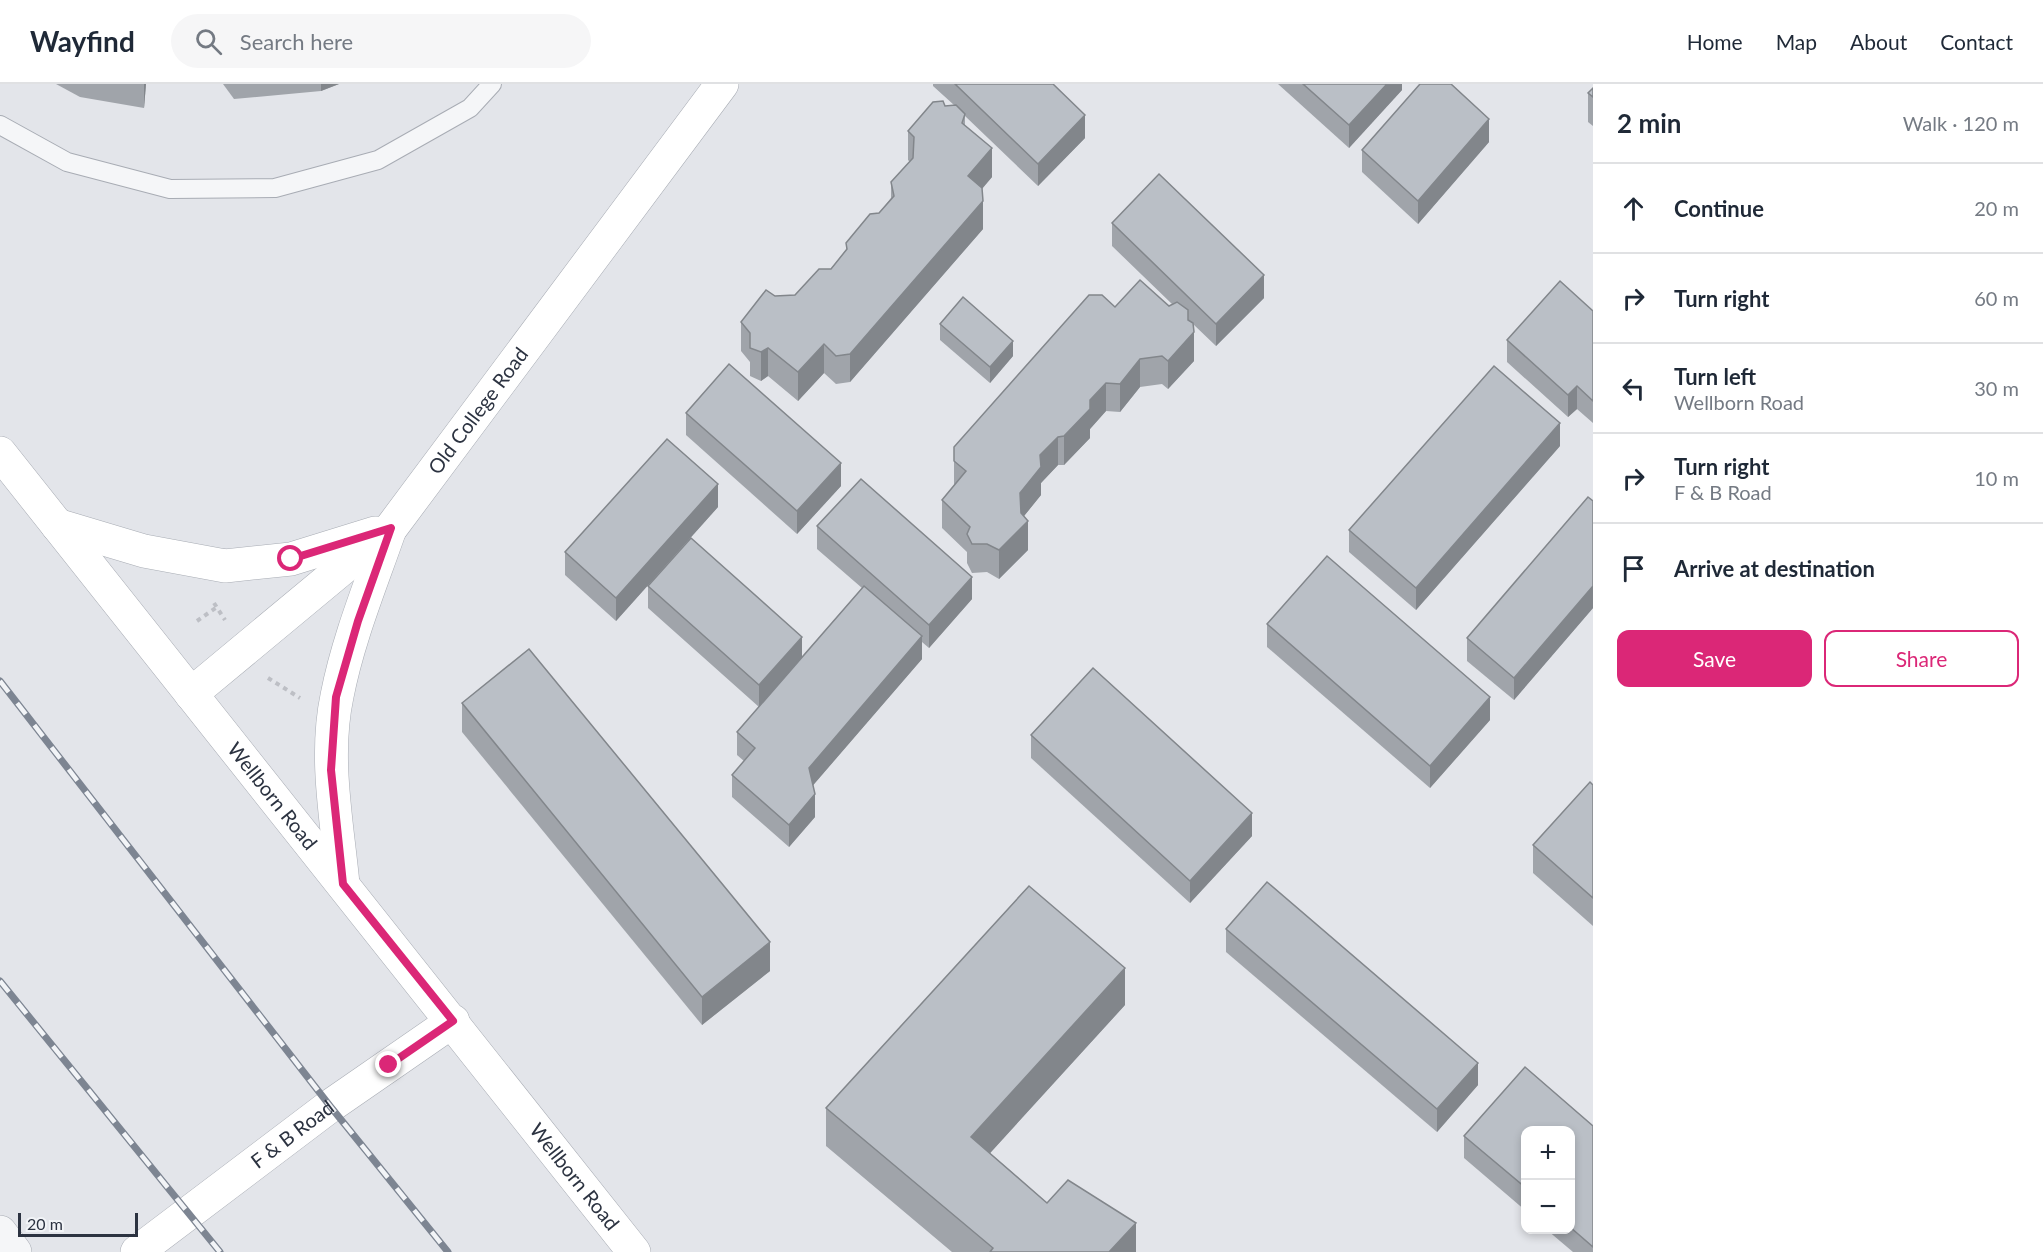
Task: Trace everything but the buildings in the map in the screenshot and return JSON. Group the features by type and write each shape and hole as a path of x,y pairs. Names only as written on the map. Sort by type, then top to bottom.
{"main road":[{"name":"Old College Road","path":"191,694 391,528 722,84"},
{"name":"Wellborn Road","path":"0,453 634,1252"},
{"path":"57,525 144,551 225,566 291,559 391,528"},
{"path":"343,884 331,770 336,697 358,621 391,528"},
{"name":"F & B Road","path":"137,1252 330,1106 453,1021"}],"street":[{"path":"0,1232 15,1252"}],"lane":[{"path":"0,125 67,162 170,189 275,188 378,160 470,108 492,84"}],"path":[{"path":"211,597 227,625"},
{"path":"197,621 217,607"},
{"path":"265,676 309,704"}],"railway":[{"path":"0,681 330,1106 448,1252"},
{"path":"0,981 220,1252"}],"route":[{"path":"291,559 391,528 358,621 336,697 331,770 343,884 453,1021 389,1065"}]}
